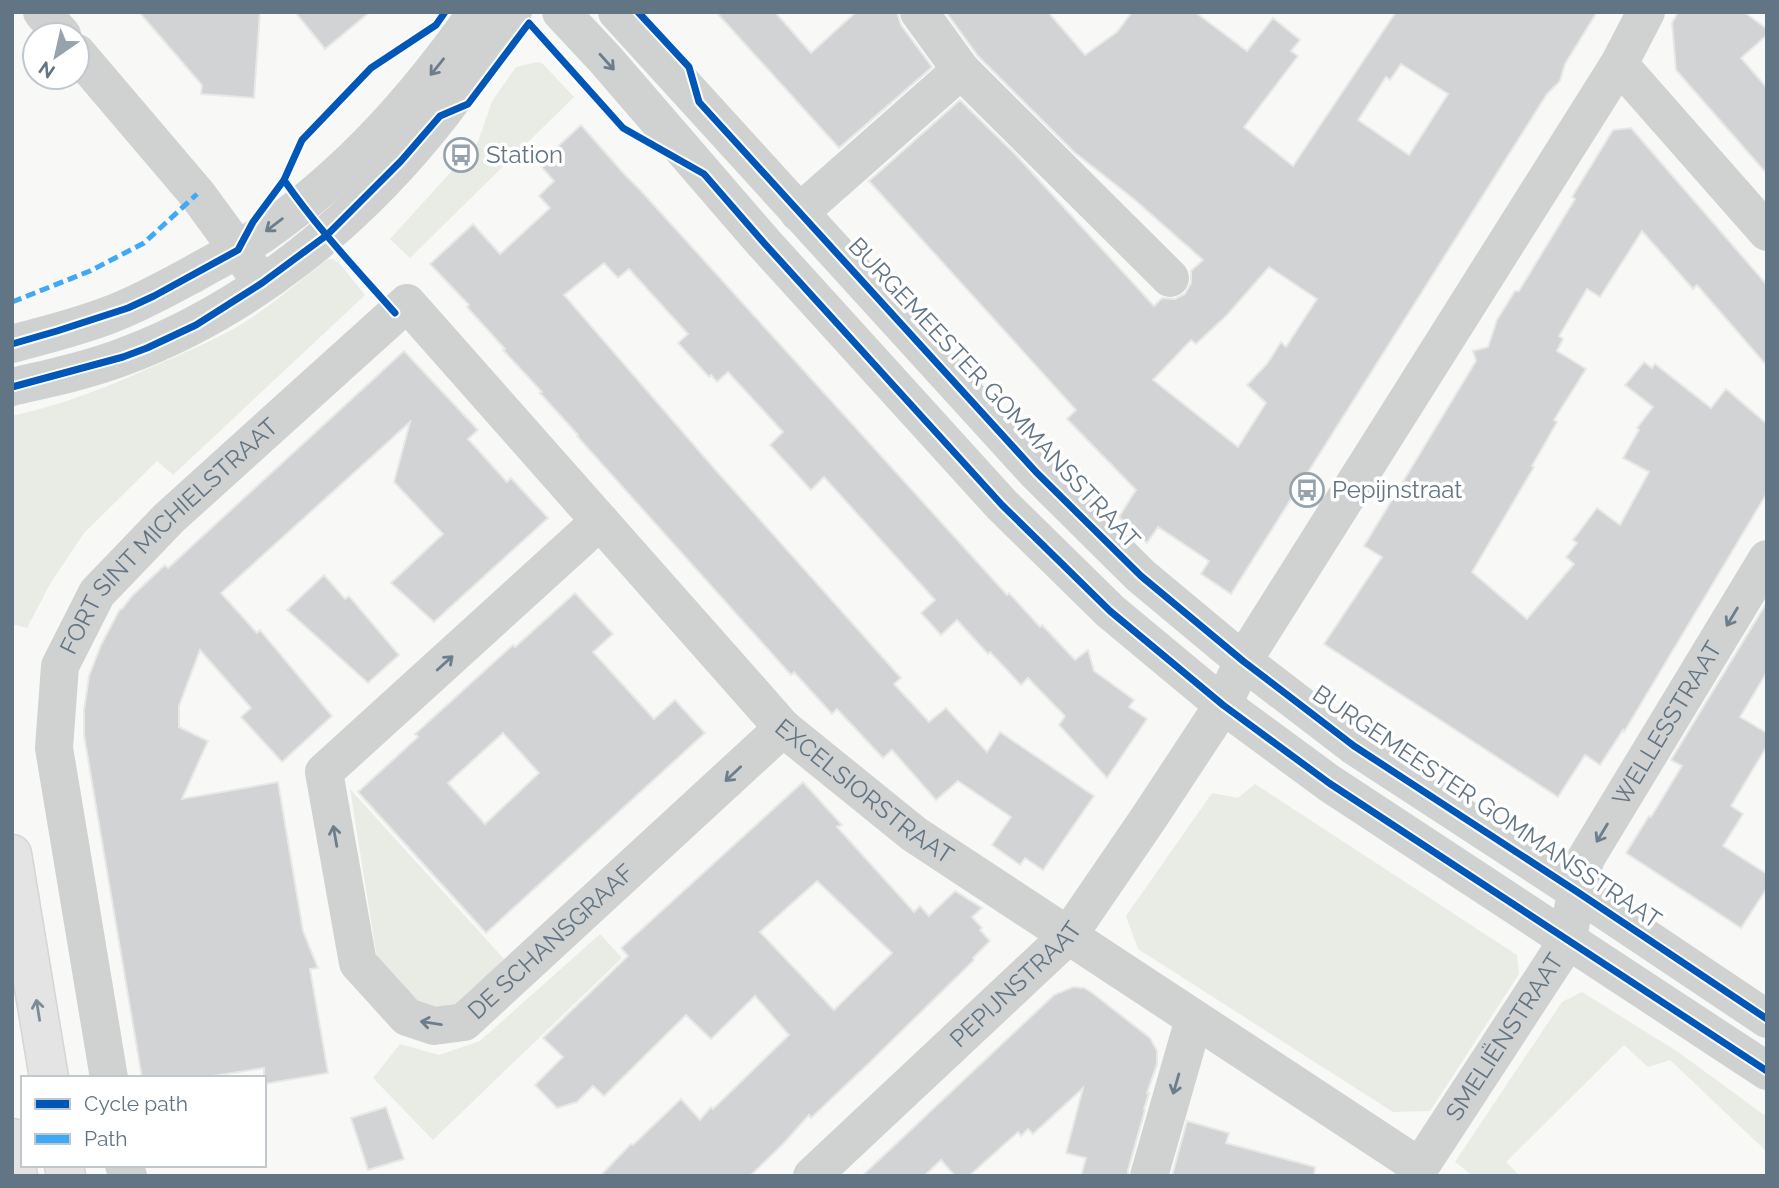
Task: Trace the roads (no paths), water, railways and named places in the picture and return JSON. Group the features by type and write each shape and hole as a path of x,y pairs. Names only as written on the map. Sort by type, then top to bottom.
{"main road":[{"path":"12,854 50,1076"},
{"path":"12,1138 19,1176"}],"street":[{"path":"12,344 128,308 263,234 301,205 368,146 443,60 477,12"},
{"path":"12,387 69,373 147,348 196,325 262,284 327,235 412,149 468,79 513,12"},
{"path":"561,12 764,243 1002,505 1110,611 1223,705 1329,783 1767,1071"},
{"name":"BURGEMEESTER GOMMANSSTRAAT","path":"617,12 1036,472 1141,576 1243,661 1354,747 1767,1019"},
{"path":"919,12 961,70 1170,278"},
{"name":"PEPIJNSTRAAT","path":"812,1176 1068,936 1223,705 1243,661 1619,64 1646,12"},
{"path":"1619,64 1767,232"},
{"path":"91,69 197,194 262,284"},
{"path":"799,213 961,70"},
{"name":"EXCELSIORSTRAAT","path":"407,303 783,728 914,834 1426,1170"},
{"name":"FORT SINT MICHIELSTRAAT","path":"108,1076 54,748 60,666 97,593 169,518 407,303"},
{"name":"DE SCHANSGRAAF","path":"600,521 324,772 358,963 407,1017 434,1026 464,1023 783,728"},
{"name":"WELLESSTRAAT","path":"1576,891 1586,858 1767,559"},
{"name":"SMELIËNSTRAAT","path":"1426,1170 1568,940 1576,891"},
{"path":"1149,1176 1194,1019"}],"place":[{"name":"Station","path":"461,155"},
{"name":"Pepijnstraat","path":"1307,490"}]}
